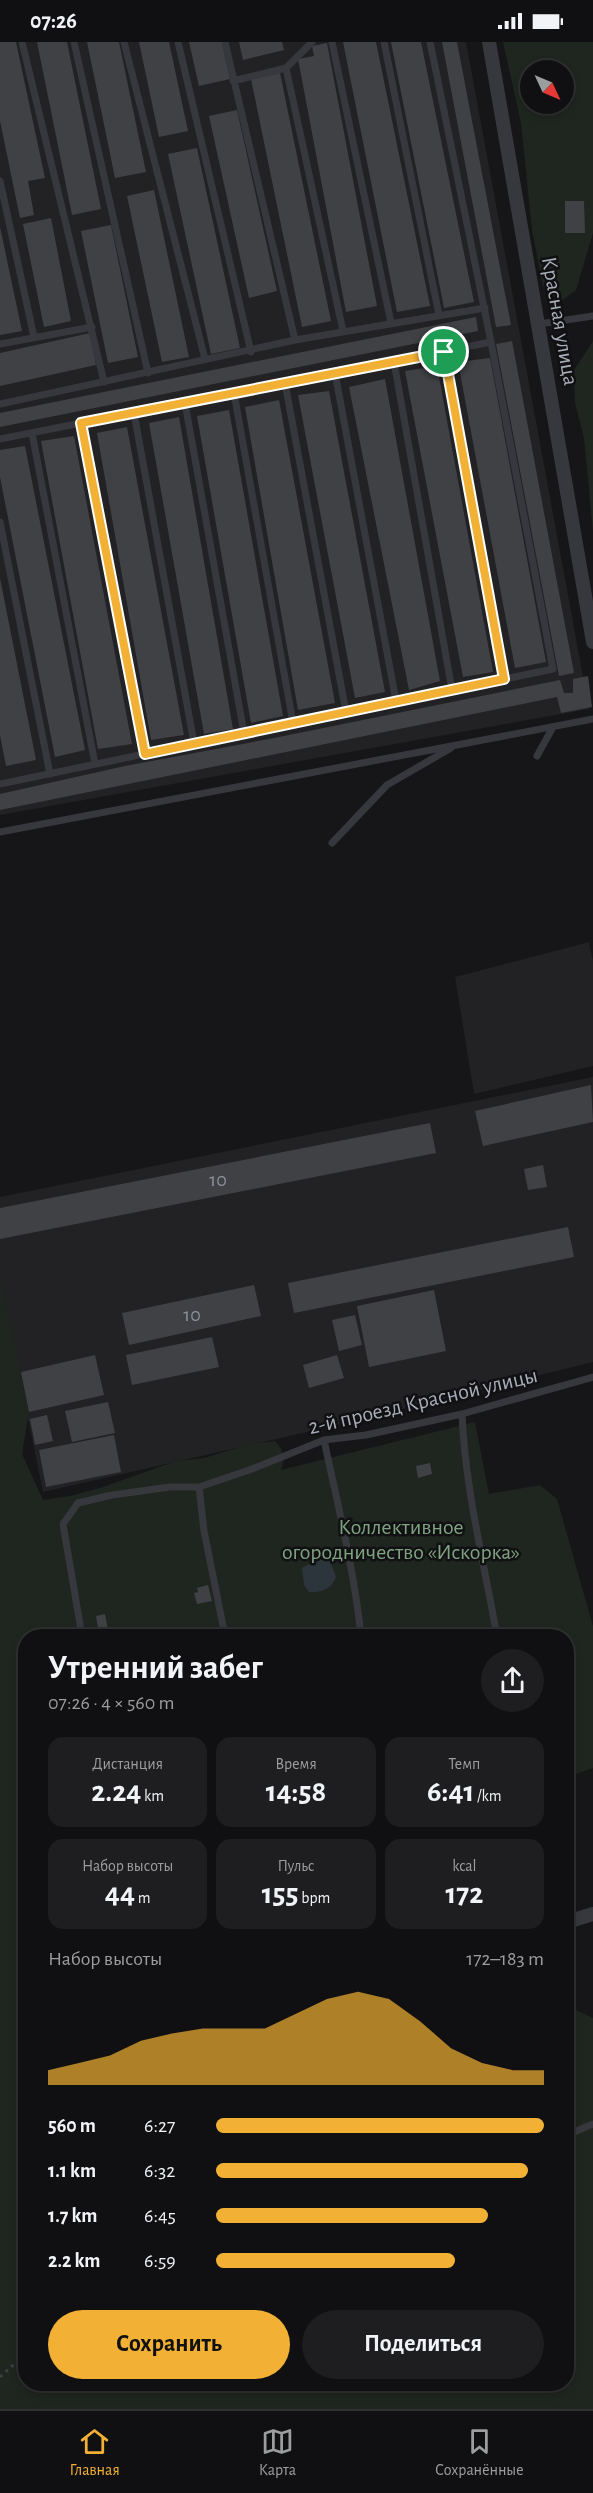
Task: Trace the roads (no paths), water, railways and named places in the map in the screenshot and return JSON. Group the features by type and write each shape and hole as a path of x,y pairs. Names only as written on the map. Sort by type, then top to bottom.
{"street":[{"name":"Красная улица","path":"489,42 593,642"},
{"path":"574,1920 593,1914"}],"lane":[{"path":"22,42 104,382"},
{"path":"74,42 148,373"},
{"path":"124,42 205,359"},
{"path":"177,42 251,352"},
{"path":"225,42 295,340"},
{"path":"233,81 286,68 312,42"},
{"path":"332,42 391,323"},
{"path":"384,42 439,315"},
{"path":"0,784 553,669 491,342 429,42"},
{"path":"286,68 343,331"},
{"path":"0,181 34,337"},
{"path":"0,404 205,359 251,352 295,340 484,308"},
{"path":"539,324 593,316"},
{"path":"0,344 92,327"},
{"path":"0,439 491,342"},
{"path":"444,352 504,679"},
{"path":"394,362 452,690"},
{"path":"335,373 396,701"},
{"path":"285,383 346,712"},
{"path":"234,393 293,723"},
{"path":"185,403 244,733"},
{"path":"134,413 194,744"},
{"path":"81,423 145,754"},
{"path":"32,433 95,764"},
{"path":"0,522 50,774"},
{"path":"0,832 593,719"},
{"path":"537,756 553,727"},
{"path":"332,843 387,785 456,745"},
{"name":"2-й проезд Красной улицы","path":"81,1629 63,1524 78,1503 170,1486 199,1487 252,1469 324,1440 366,1435 462,1414 593,1377"},
{"path":"462,1414 463,1440 496,1629"},
{"path":"324,1440 349,1549 360,1629"},
{"path":"199,1487 204,1531 224,1629"},
{"path":"574,2132 593,2124"}],"park label":[{"name":"Коллективное огородничество «Искорка»","path":"401,1540"}]}
